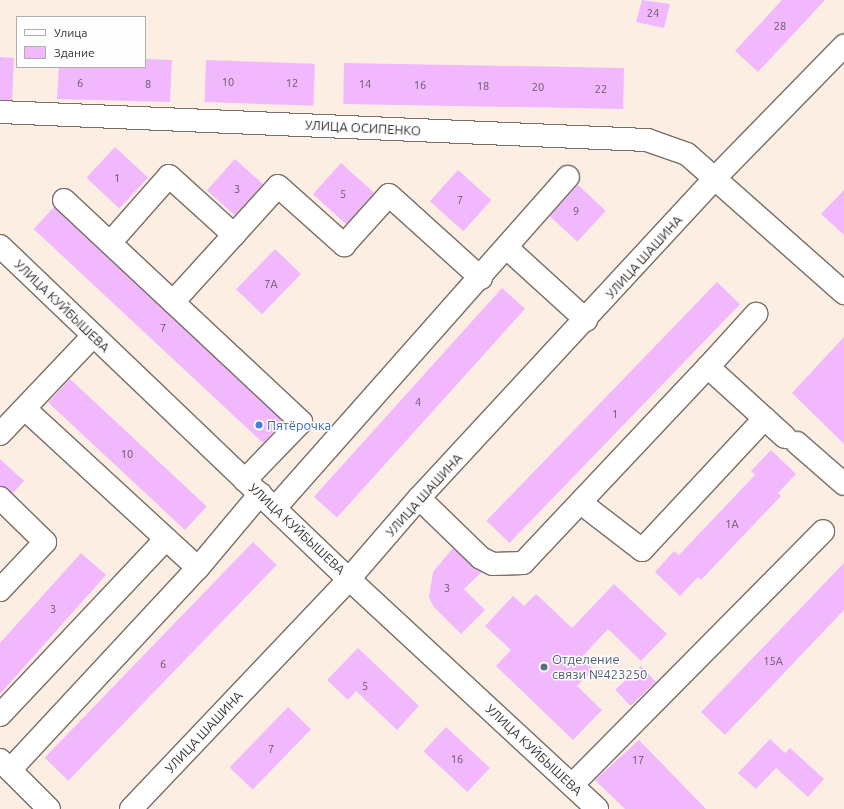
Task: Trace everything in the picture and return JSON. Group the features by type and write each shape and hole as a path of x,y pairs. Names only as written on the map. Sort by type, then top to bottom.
{"street":[{"name":"УЛИЦА ШАШИНА","path":"131,809 349,579 419,498 586,320 715,178 844,46"},
{"name":"УЛИЦА ОСИПЕНКО","path":"0,112 647,140 687,154 844,293"},
{"path":"110,243 169,176 234,235"},
{"path":"50,809 5,765 198,568 260,494 481,278 568,178"},
{"path":"174,302 278,186 344,245 389,195 481,278"},
{"path":"64,200 301,422 260,494"},
{"name":"УЛИЦА КУЙБЫШЕВА","path":"0,246 92,337 349,579 597,809"},
{"path":"507,248 586,320"},
{"path":"419,498 481,558 493,564 523,563 581,503 756,314"},
{"path":"0,434 92,337"},
{"path":"708,367 765,418 844,484"},
{"path":"25,408 198,568"},
{"path":"581,503 642,550 765,418"},
{"path":"0,498 45,542 0,590"},
{"path":"572,785 823,532"},
{"path":"0,715 166,539"}],"building":[{"path":"642,0 670,4 664,28 636,22"},
{"path":"782,0 825,0 758,72 735,51"},
{"path":"0,57 14,58 12,100 0,100"},
{"path":"146,59 172,60 170,102 57,99 59,68 146,68"},
{"path":"206,60 315,64 313,106 205,102"},
{"path":"344,63 624,68 623,109 343,104"},
{"path":"115,147 148,178 119,208 86,178"},
{"path":"235,159 263,184 235,216 207,190"},
{"path":"341,163 374,193 346,224 313,194"},
{"path":"458,170 491,200 463,231 430,201"},
{"path":"578,185 606,211 577,242 549,216"},
{"path":"844,190 844,235 821,214"},
{"path":"54,207 284,421 263,443 34,229"},
{"path":"275,249 301,274 262,314 236,289"},
{"path":"717,282 740,304 509,543 486,521"},
{"path":"502,288 525,309 337,518 314,497"},
{"path":"844,337 844,444 792,393"},
{"path":"70,379 207,507 185,530 48,402"},
{"path":"771,450 796,474 778,493 781,496 701,580 698,577 680,596 655,572 674,551 679,555 755,475 751,471"},
{"path":"0,459 24,481 13,493 0,486"},
{"path":"253,542 277,565 68,781 45,758"},
{"path":"453,548 482,572 464,589 485,610 461,634 433,606 429,597 433,572"},
{"path":"81,553 106,575 0,694 0,643"},
{"path":"844,563 844,610 725,735 701,712"},
{"name":"Отделение связи №423250","path":"614,584 667,634 641,661 608,629 581,658 593,669 577,686 602,710 573,740 496,666 511,650 485,626 513,596 524,606 536,594 572,628"},
{"path":"358,648 419,706 397,730 356,691 348,700 327,680"},
{"path":"641,666 656,682 630,706 615,690"},
{"path":"288,707 311,729 253,790 230,767"},
{"path":"446,727 490,768 467,792 423,751"},
{"path":"770,739 785,753 790,748 824,779 808,797 776,768 756,789 738,773"},
{"path":"639,740 706,809 625,809 595,780"}],"place":[{"name":"Пятёрочка","path":"259,425"},
{"name":"Отделение связи №423250","path":"544,667"}]}
